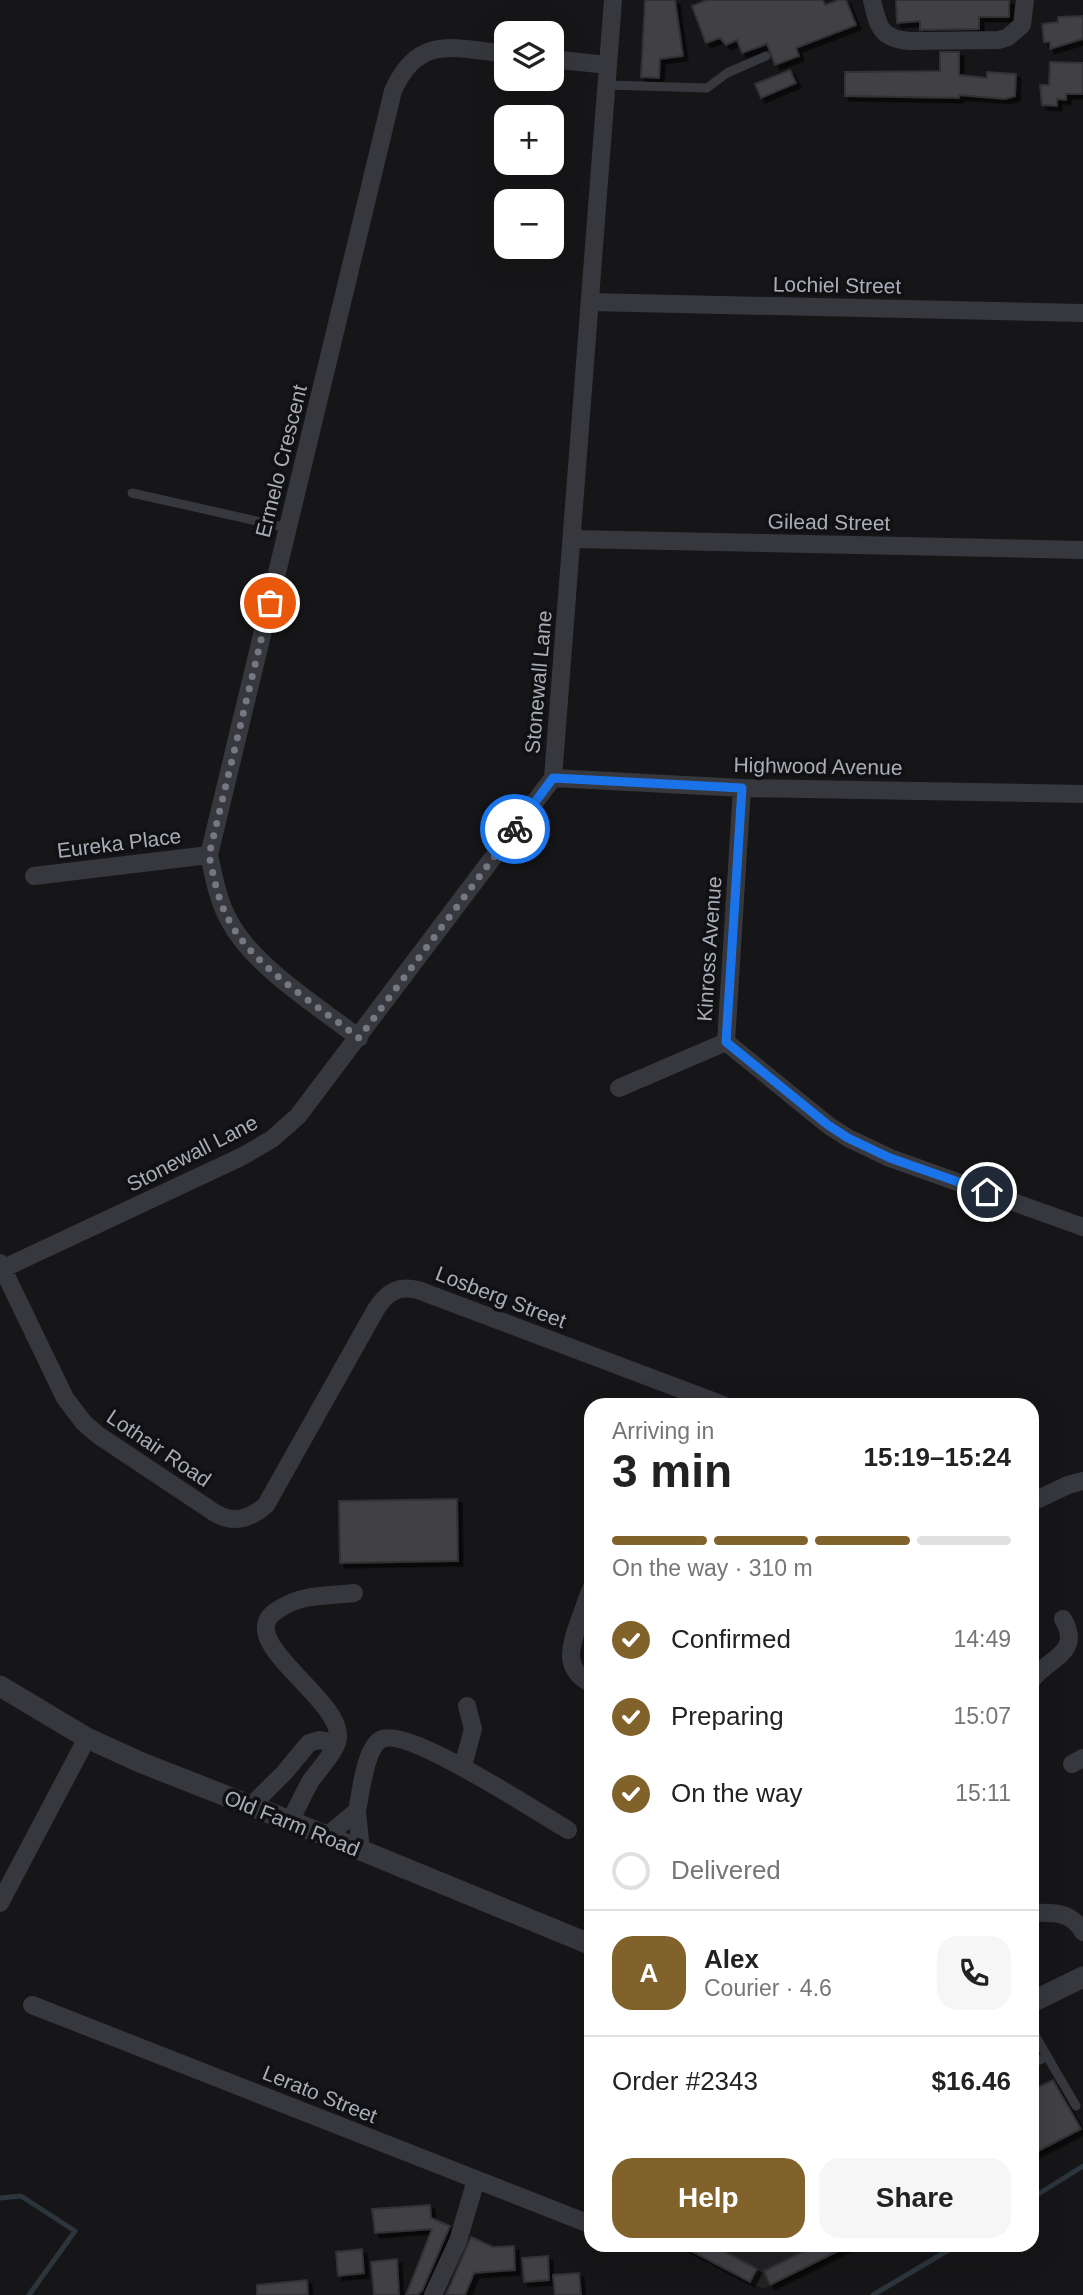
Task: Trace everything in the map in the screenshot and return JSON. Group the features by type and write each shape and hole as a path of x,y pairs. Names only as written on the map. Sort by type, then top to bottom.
{"street":[{"name":"Stonewall Lane","path":"1,1267 241,1157 272,1139 298,1116 553,778 613,0"},
{"path":"872,0 885,34 898,40 909,41 999,40 1008,37 1021,25 1025,0"},
{"name":"Ermelo Crescent","path":"359,1038 252,953 229,921 219,896 209,855 393,91 408,63 423,53 439,48 494,53"},
{"path":"564,60 608,65"},
{"name":"Lochiel Street","path":"590,302 1083,313"},
{"name":"Gilead Street","path":"573,539 1083,550"},
{"name":"Highwood Avenue","path":"553,778 742,788 1083,794"},
{"name":"Kinross Avenue","path":"742,788 726,1042 828,1125 848,1138 890,1158 1083,1227"},
{"name":"Eureka Place","path":"34,876 209,855"},
{"path":"619,1088 726,1042"},
{"name":"Lothair Road","path":"1,1267 65,1398 84,1423 221,1517 236,1520 254,1515"},
{"name":"Losberg Street","path":"254,1515 266,1505 274,1493 382,1300 393,1290 418,1290 704,1398"},
{"path":"1039,1499 1083,1481"},
{"path":"290,1821 310,1782 337,1743 338,1734 326,1708 272,1648 266,1636 265,1624 271,1615 284,1605 304,1598 354,1593"},
{"path":"584,1609 571,1653 574,1669 584,1680"},
{"path":"1039,1671 1064,1656 1071,1648 1071,1629 1063,1619"},
{"name":"Old Farm Road","path":"0,1686 87,1738 142,1763 252,1805 584,1942"},
{"path":"463,1766 473,1729 467,1706"},
{"path":"361,1852 357,1808 363,1779 372,1750 383,1738 390,1737 404,1739 463,1766 568,1830"},
{"path":"0,1903 87,1738"},
{"path":"252,1805 309,1743 319,1740 337,1743"},
{"path":"327,1836 357,1808"},
{"path":"1039,1913 1068,1915 1077,1922 1083,1932"},
{"path":"1039,1999 1083,1977"},
{"name":"Lerato Street","path":"32,2005 584,2222"},
{"path":"433,2295 458,2241 477,2180"}],"lane":[{"path":"607,85 707,88 727,73 766,56"},
{"path":"132,493 288,528"},
{"path":"1039,2043 1076,2106"},
{"path":"1039,2060 1047,2057"}],"shaded area":[{"path":"693,2252 836,2252 763,2289"}],"building":[{"path":"647,0 675,0 683,56 660,59 659,78 641,77"},
{"path":"707,0 823,0 825,5 846,0 856,25 796,48 799,56 775,65 767,44 742,53 737,40 726,45 720,38 706,43 692,6"},
{"path":"896,0 1009,0 1009,17 979,17 979,29 920,30 920,21 897,23"},
{"path":"1083,16 1083,39 1050,49 1050,42 1044,42 1042,24 1058,22 1058,17"},
{"path":"940,52 959,52 959,75 987,78 987,72 1016,74 1015,96 1005,99 959,95 959,98 845,96 845,72 940,71"},
{"path":"1050,62 1083,63 1083,94 1066,94 1066,100 1057,99 1057,106 1042,105 1040,85 1049,85"},
{"path":"790,70 796,83 761,98 755,84"},
{"path":"457,1499 458,1561 340,1563 339,1501"},
{"path":"1053,2080 1081,2129 1039,2150 1039,2087"},
{"path":"430,2205 431,2218 450,2226 422,2291 417,2295 406,2295 432,2229 375,2233 372,2209"},
{"path":"471,2237 493,2247 514,2246 515,2270 474,2273 465,2295 446,2295"},
{"path":"362,2249 364,2273 338,2276 336,2252"},
{"path":"693,2252 726,2252 757,2269 750,2282"},
{"path":"802,2252 836,2252 770,2285 764,2271"},
{"path":"548,2256 549,2280 524,2282 522,2258"},
{"path":"397,2259 399,2295 374,2295 371,2262"},
{"path":"579,2273 581,2295 555,2295 553,2275"},
{"path":"307,2280 308,2295 257,2295 257,2285"}],"waterway":[{"path":"1039,2194 1083,2166"},
{"path":"0,2198 21,2196 75,2231 29,2295"},
{"path":"873,2295 945,2252"}],"way so far":[{"path":"270,603 209,855 219,896 229,921 252,953 359,1038 515,829"}],"route":[{"path":"515,829 553,778 742,788 726,1042 828,1125 848,1138 890,1158 987,1192"}]}
